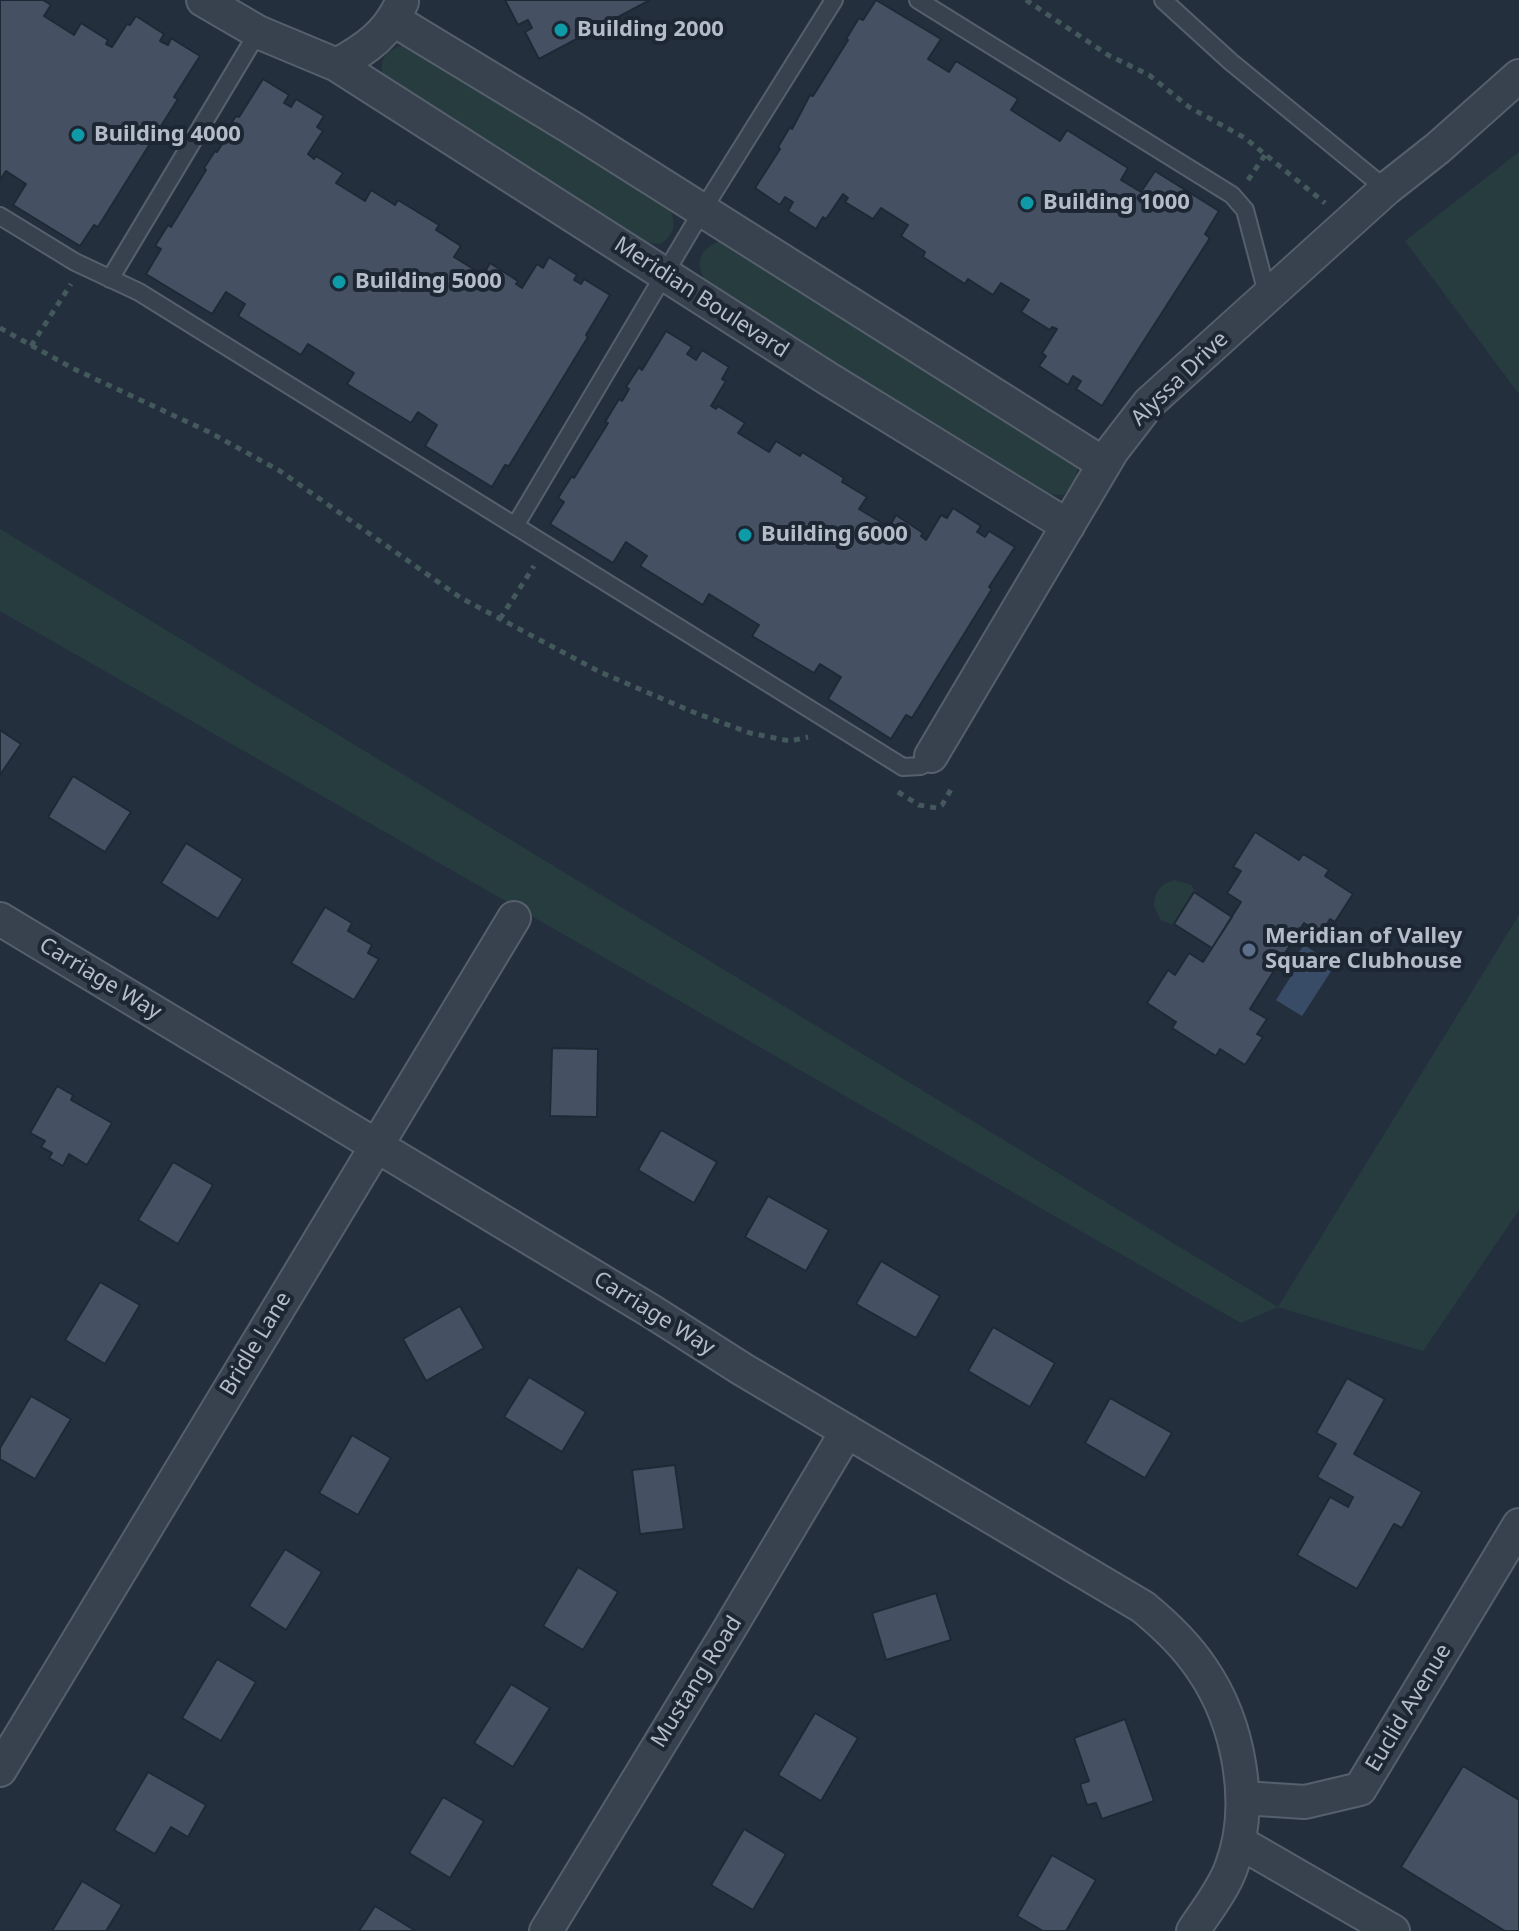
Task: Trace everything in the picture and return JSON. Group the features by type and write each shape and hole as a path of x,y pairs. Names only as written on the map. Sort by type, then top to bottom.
{"street":[{"name":"Meridian Boulevard","path":"203,0 258,32 337,65 827,378 1068,526"},
{"path":"337,65 365,49 399,10 702,211 1104,464"},
{"name":"Alyssa Drive","path":"931,756 1104,464 1149,403 1386,189 1438,148 1519,76"},
{"name":"Bridle Lane","path":"0,1770 514,918"},
{"name":"Carriage Way","path":"0,919 1143,1607 1170,1629 1202,1669 1219,1698 1236,1747 1241,1784"},
{"name":"Mustang Road","path":"546,1931 847,1431"},
{"name":"Euclid Avenue","path":"1241,1784 1305,1802 1360,1789 1519,1525"},
{"path":"1193,1931 1230,1871 1239,1842 1241,1784"},
{"path":"1239,1842 1393,1931"}],"lane":[{"path":"515,526 702,211 834,0"},
{"path":"918,0 1232,195 1245,210 1268,297"},
{"path":"1163,0 1231,62 1386,189"},
{"path":"110,279 258,32"},
{"path":"0,216 82,266 139,292 903,767 921,766 931,756"}],"path":[{"path":"1026,0 1108,55 1149,75 1189,107 1245,138 1325,204"},
{"path":"31,346 82,266"},
{"path":"0,328 86,375 209,432 280,471 461,598 600,672 750,733 790,741 812,737"},
{"path":"500,619 547,545"},
{"path":"893,788 919,805 937,808 953,786"}],"green space":[{"path":"409,45 669,208 674,224 672,233 660,244 642,243 384,79 382,65 386,55 395,48"},
{"path":"1519,152 1519,394 1405,241"},
{"path":"719,242 727,243 1074,460 1077,483 1063,495 1045,494 712,287 702,275 700,262 706,250"},
{"path":"0,529 1278,1307 1241,1323 0,611"},
{"path":"1175,880 1191,885 1198,895 1193,893 1174,924 1177,926 1161,920 1154,906 1159,889"},
{"path":"1519,915 1519,1210 1423,1351 1278,1307"}],"water":[{"path":"1304,945 1335,965 1302,1016 1276,1000 1302,959 1297,955"}],"building":[{"name":"Building 4000","path":"0,0 43,0 51,5 44,16 74,35 81,23 108,40 106,44 112,47 136,16 164,34 160,41 168,45 171,38 200,56 174,97 178,99 98,227 94,225 80,246 13,205 26,184 6,171 0,180"},
{"name":"Building 2000","path":"505,0 650,0 539,59 525,32 532,28 528,20 518,25"},
{"name":"Building 1000","path":"876,0 941,39 928,59 949,72 956,61 1018,99 1011,110 1060,141 1067,130 1128,168 1121,180 1141,192 1155,171 1219,211 1205,234 1210,238 1102,406 1076,389 1081,381 1073,376 1068,385 1039,366 1046,356 1042,353 1057,329 1052,327 1050,330 1021,312 1029,300 1001,283 993,295 968,279 965,284 923,257 925,252 901,236 908,225 881,208 873,219 845,202 848,198 843,194 816,229 788,211 793,202 785,197 780,205 755,188 859,18 863,20"},
{"name":"Building 5000","path":"263,79 289,95 284,103 291,107 296,99 324,116 317,127 323,131 308,154 343,173 336,183 365,201 371,190 395,205 398,200 439,225 436,230 461,246 454,257 483,275 490,263 518,281 516,284 522,288 537,264 543,268 549,257 577,275 574,280 581,284 584,279 610,295 586,335 588,337 509,466 505,465 492,487 425,446 437,425 418,412 411,423 347,384 354,373 308,344 301,355 238,316 245,304 226,292 212,314 146,274 161,249 155,246 168,225 171,227 206,170 204,168 226,138 223,136"},
{"name":"Building 6000","path":"666,331 692,347 687,354 696,360 702,350 729,367 722,379 726,381 711,406 716,409 718,406 745,423 738,433 769,452 776,441 800,456 802,452 844,478 842,482 867,497 859,509 889,527 896,515 923,533 921,536 926,540 941,515 947,518 953,508 981,526 977,532 985,537 989,531 1015,547 912,718 906,715 891,739 828,699 841,677 820,664 814,673 752,636 759,625 709,594 703,605 640,566 647,556 626,542 613,563 550,524 564,502 558,498 608,423 605,422 619,399 622,401 629,389 626,387 639,367 642,370"},
{"path":"0,730 21,744 0,775"},
{"path":"73,776 131,812 105,852 48,817"},
{"name":"Meridian of Valley Square Clubhouse","path":"1255,832 1299,860 1303,854 1329,870 1325,876 1353,894 1335,922 1330,919 1321,934 1304,923 1250,1009 1267,1019 1257,1034 1263,1037 1245,1065 1220,1049 1216,1056 1172,1028 1176,1022 1147,1003 1168,970 1175,975 1189,953 1203,962 1212,948 1241,902 1227,893 1241,871 1233,867"},
{"path":"186,843 243,879 218,919 161,883"},
{"path":"1194,892 1232,917 1212,948 1174,924"},
{"path":"325,907 352,923 348,931 372,945 368,953 379,959 354,1000 291,963"},
{"path":"552,1048 598,1049 597,1117 550,1116"},
{"path":"57,1086 73,1095 71,1100 112,1123 87,1165 69,1154 63,1166 49,1158 52,1153 41,1147 45,1141 30,1133"},
{"path":"661,1130 717,1162 694,1203 638,1170"},
{"path":"173,1162 213,1185 178,1244 138,1220"},
{"path":"768,1196 829,1230 806,1271 745,1237"},
{"path":"881,1261 940,1296 916,1338 856,1304"},
{"path":"100,1282 140,1305 105,1364 65,1340"},
{"path":"460,1306 484,1348 426,1381 403,1339"},
{"path":"993,1327 1055,1363 1030,1407 968,1371"},
{"path":"529,1377 586,1412 562,1452 504,1417"},
{"path":"1347,1378 1385,1399 1354,1454 1422,1492 1402,1528 1394,1524 1357,1589 1297,1555 1330,1497 1348,1507 1353,1497 1317,1477 1336,1444 1316,1433"},
{"path":"31,1396 71,1419 35,1479 0,1459 0,1448"},
{"path":"1110,1398 1172,1433 1145,1478 1085,1443"},
{"path":"352,1435 391,1458 358,1515 319,1493"},
{"path":"675,1465 684,1529 640,1534 632,1470"},
{"path":"285,1549 322,1572 286,1630 249,1606"},
{"path":"578,1567 618,1592 583,1650 543,1626"},
{"path":"936,1593 951,1640 886,1660 872,1613"},
{"path":"217,1659 256,1682 221,1741 182,1718"},
{"path":"511,1684 550,1708 513,1767 474,1743"},
{"path":"815,1713 858,1738 821,1801 778,1775"},
{"path":"1125,1719 1154,1801 1102,1819 1096,1803 1087,1805 1080,1784 1089,1781 1074,1738"},
{"path":"1463,1766 1519,1800 1519,1931 1505,1931 1401,1867"},
{"path":"148,1772 206,1805 188,1837 171,1827 155,1854 114,1830"},
{"path":"443,1797 484,1821 450,1878 409,1853"},
{"path":"744,1829 786,1854 753,1910 711,1885"},
{"path":"1052,1855 1096,1880 1066,1931 1043,1931 1017,1916"},
{"path":"82,1881 122,1905 106,1931 52,1931"},
{"path":"375,1906 416,1931 359,1931"}],"place":[{"name":"Building 2000","path":"561,30"},
{"name":"Building 4000","path":"78,135"},
{"name":"Building 1000","path":"1027,203"},
{"name":"Building 5000","path":"339,282"},
{"name":"Building 6000","path":"745,535"},
{"name":"Meridian of Valley Square Clubhouse","path":"1249,950"}]}
